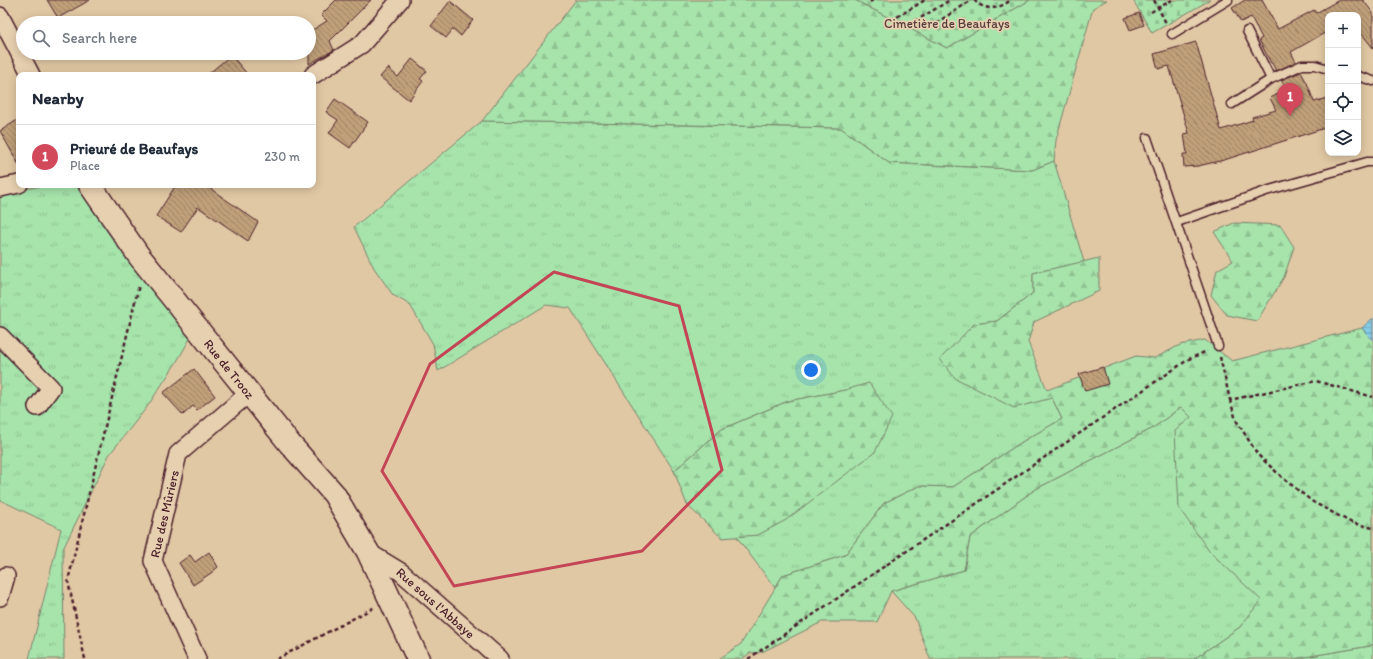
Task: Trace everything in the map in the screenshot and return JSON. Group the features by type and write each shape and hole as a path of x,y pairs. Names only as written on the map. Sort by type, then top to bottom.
{"street":[{"path":"316,73 362,44 400,0"},
{"path":"0,16 16,46"},
{"path":"23,60 29,72"},
{"path":"0,188 16,185"},
{"name":"Rue de Trooz","path":"92,188 144,262 290,444 334,494 368,552 418,659"},
{"path":"0,336 51,388 37,407"},
{"name":"Rue des Mûriers","path":"197,659 153,561 178,454 249,393"},
{"name":"Rue sous l'Abbaye","path":"368,552 401,572 500,659"},
{"path":"0,597 6,576"}],"lane":[{"path":"1172,34 1228,0"},
{"path":"1247,31 1271,79"},
{"path":"1232,104 1271,79 1302,65 1315,65 1325,67"},
{"path":"1361,77 1373,81"},
{"path":"1148,138 1218,346"},
{"path":"1177,222 1266,192 1367,162 1373,162"}],"path":[{"path":"898,17 925,0"},
{"path":"909,26 950,0"},
{"path":"936,23 973,0 977,4 993,9 1003,6 1010,0"},
{"path":"1154,0 1172,34"},
{"path":"1151,12 1172,0"},
{"path":"85,659 68,581 144,262"},
{"path":"748,659 1188,359 1218,346 1236,420 1258,455 1284,479 1313,502 1352,523 1373,528"},
{"path":"1230,400 1316,381 1373,397"},
{"path":"277,659 378,607 375,602"}],"highlighted area":[{"path":"554,272 679,306 722,470 642,551 454,586 382,471 430,364"}],"green space":[{"path":"576,0 855,0 947,48 1030,0 1107,0 1093,8 1056,140 1054,161 1032,170 889,163 841,128 482,121"},
{"name":"Cimetière de Beaufays","path":"855,0 1030,0 947,48"},
{"path":"1133,0 1210,0 1152,33"},
{"path":"482,121 841,128 889,163 1032,170 1054,161 1084,262 1033,273 1033,293 997,321 974,324 1052,398 1062,419 1025,440 953,487 919,486 884,503 845,555 783,575 775,588 736,536 758,535 869,384 788,401 722,429 674,471 570,308 546,305 438,371 433,344 410,305 393,295 374,268 354,227"},
{"path":"31,188 83,188 191,337 147,407 109,455 63,549 64,659 29,659 61,529 0,500 0,196"},
{"path":"1234,223 1280,225 1294,247 1284,277 1257,321 1227,315 1211,295 1217,270 1233,261 1214,232"},
{"path":"1099,258 1099,291 1034,322 1028,342 1047,390 1136,356 1155,358 1180,345 1205,340 1232,361 1362,328 1373,341 1373,644 1370,646 1293,659 1194,659 1240,627 1261,600 1209,551 1179,508 1175,431 1191,417 1181,407 1153,428 1034,490 970,537 964,570 891,591 877,622 822,622 762,652 750,653 742,659 719,659 741,644 783,575 845,555 884,503 919,486 953,487 1025,440 1062,419 1052,398 1014,408 955,378 940,359 974,324 997,321 1033,293 1033,273"},
{"path":"869,383 892,417 875,452 786,520 758,535 722,538 687,505 674,471 722,429 788,401 845,390"},
{"path":"1181,407 1192,417 1209,551 1262,600 1240,627 1194,659 930,659 915,618 891,591 964,570 970,537 1034,490 1153,428"},
{"path":"1373,644 1373,659 1293,659 1370,646"}],"water":[{"path":"1373,318 1373,341 1362,328"}],"building":[{"path":"47,0 90,0 62,16 57,16"},
{"path":"336,0 371,0 330,41 334,50 309,64 309,60 316,60 316,28 327,21 321,15"},
{"path":"1245,0 1262,0 1278,29 1314,10 1316,13 1339,0 1363,0 1373,13 1373,48 1361,33 1361,12 1325,12 1325,33 1291,52 1296,62 1276,71 1259,40 1262,38 1251,17 1241,22 1232,8"},
{"path":"450,1 473,20 461,36 453,29 446,38 431,26"},
{"path":"1139,13 1144,25 1130,30 1125,18"},
{"path":"1196,42 1221,130 1253,120 1252,117 1276,110 1270,98 1287,90 1281,80 1301,72 1314,102 1325,99 1325,128 1224,160 1198,166 1184,167 1183,154 1187,154 1184,134 1189,133 1169,66 1158,69 1154,54"},
{"path":"412,59 427,71 420,79 423,81 409,100 380,77 388,68 398,77"},
{"path":"225,60 235,60 245,72 211,72"},
{"path":"335,99 368,122 350,148 329,133 338,120 326,112"},
{"path":"16,121 16,160 0,131"},
{"path":"174,188 209,188 258,222 248,241 198,207 181,232 156,216"},
{"path":"1103,367 1108,384 1085,391 1079,374"},
{"path":"194,369 215,396 197,410 193,406 183,415 163,393"},
{"path":"209,552 218,567 193,585 179,563 190,555 195,562"}],"place":[{"name":"Prieuré de Beaufays","path":"1290,116"}]}
